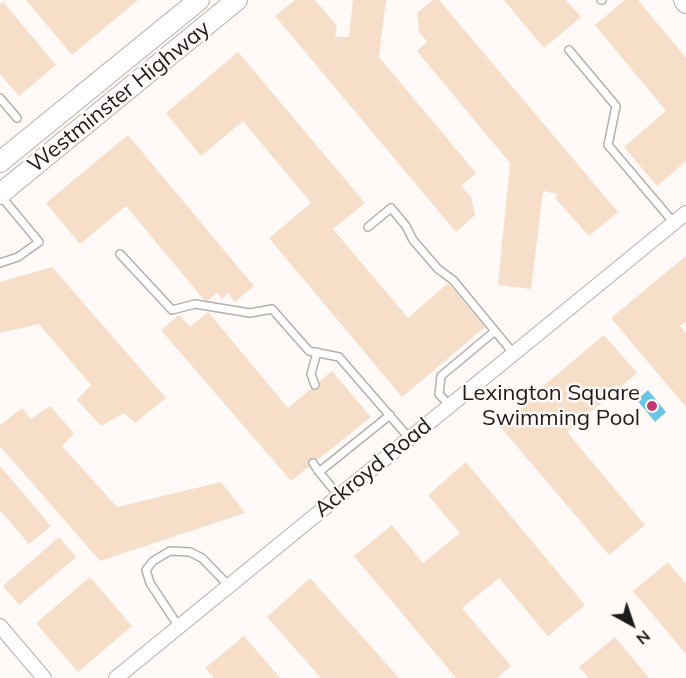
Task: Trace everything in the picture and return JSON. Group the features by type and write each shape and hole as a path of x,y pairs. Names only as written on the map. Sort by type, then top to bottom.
{"main road":[{"name":"Westminster Highway","path":"0,162 199,0"},
{"name":"Westminster Highway","path":"0,194 237,0"}],"street":[{"name":"Ackroyd Road","path":"117,678 686,213"},
{"path":"2,631 44,678"}],"lane":[{"path":"569,50 616,106 608,145 674,224"},
{"path":"0,98 17,118"},
{"path":"0,194 39,242 18,257 0,263"},
{"path":"368,227 391,208 406,226 413,240 438,269 453,280 514,354"},
{"path":"120,254 172,310 195,304 250,313 272,309 309,351 339,357 410,439"},
{"path":"450,406 439,394 441,375 495,331"},
{"path":"315,385 311,374 317,352"},
{"path":"319,472 390,415"},
{"path":"313,463 339,496"},
{"path":"179,627 150,583 146,570 153,561 170,551 190,552 202,558 220,573 230,586"}],"water":[{"name":"Lexington Square Swimming Pool","path":"648,390 666,412 655,422 637,400"}],"building":[{"path":"26,0 138,0 72,55"},
{"path":"295,0 315,0 337,26 335,37 349,37 353,0 386,0 379,57 476,173 461,186 471,197 475,215 456,232 275,16"},
{"path":"433,0 439,0 618,212 589,236 555,198 558,194 543,191 531,289 498,285 510,163 417,51 427,42 419,32 417,13"},
{"path":"504,0 566,0 581,17 544,48"},
{"path":"625,0 638,0 686,58 686,161 657,186 624,147 666,111 595,25"},
{"path":"3,2 56,65 19,96 0,74 0,4"},
{"path":"238,52 365,203 333,229 408,318 448,283 485,327 402,397 269,238 311,203 243,121 201,156 166,113"},
{"path":"128,135 254,286 235,302 228,293 222,299 217,293 206,302 126,206 80,244 46,203"},
{"path":"686,256 686,322 680,326 686,333 686,407 611,318"},
{"path":"52,267 166,398 135,423 124,413 101,426 77,400 91,385 39,324 0,333 0,282"},
{"path":"208,312 288,408 332,371 371,417 291,481 161,330 179,315 190,327"},
{"path":"604,335 637,373 567,432 645,525 609,555 498,424"},
{"path":"50,406 74,433 62,446 117,507 221,482 245,513 100,561 0,446 0,425 22,408 31,419"},
{"path":"466,462 585,605 548,636 499,578 462,608 511,666 497,678 456,678 354,556 392,525 423,563 460,533 428,495"},
{"path":"0,466 51,526 29,544 0,510"},
{"path":"59,537 76,557 19,605 3,586"},
{"path":"668,562 686,584 686,654 633,591"},
{"path":"90,577 132,626 78,672 36,623"},
{"path":"310,578 399,678 321,678 267,617"},
{"path":"244,636 280,678 214,678 205,668"},
{"path":"615,637 649,678 589,678 579,667"}],"place":[{"name":"Lexington Square Swimming Pool","path":"652,406"}]}
